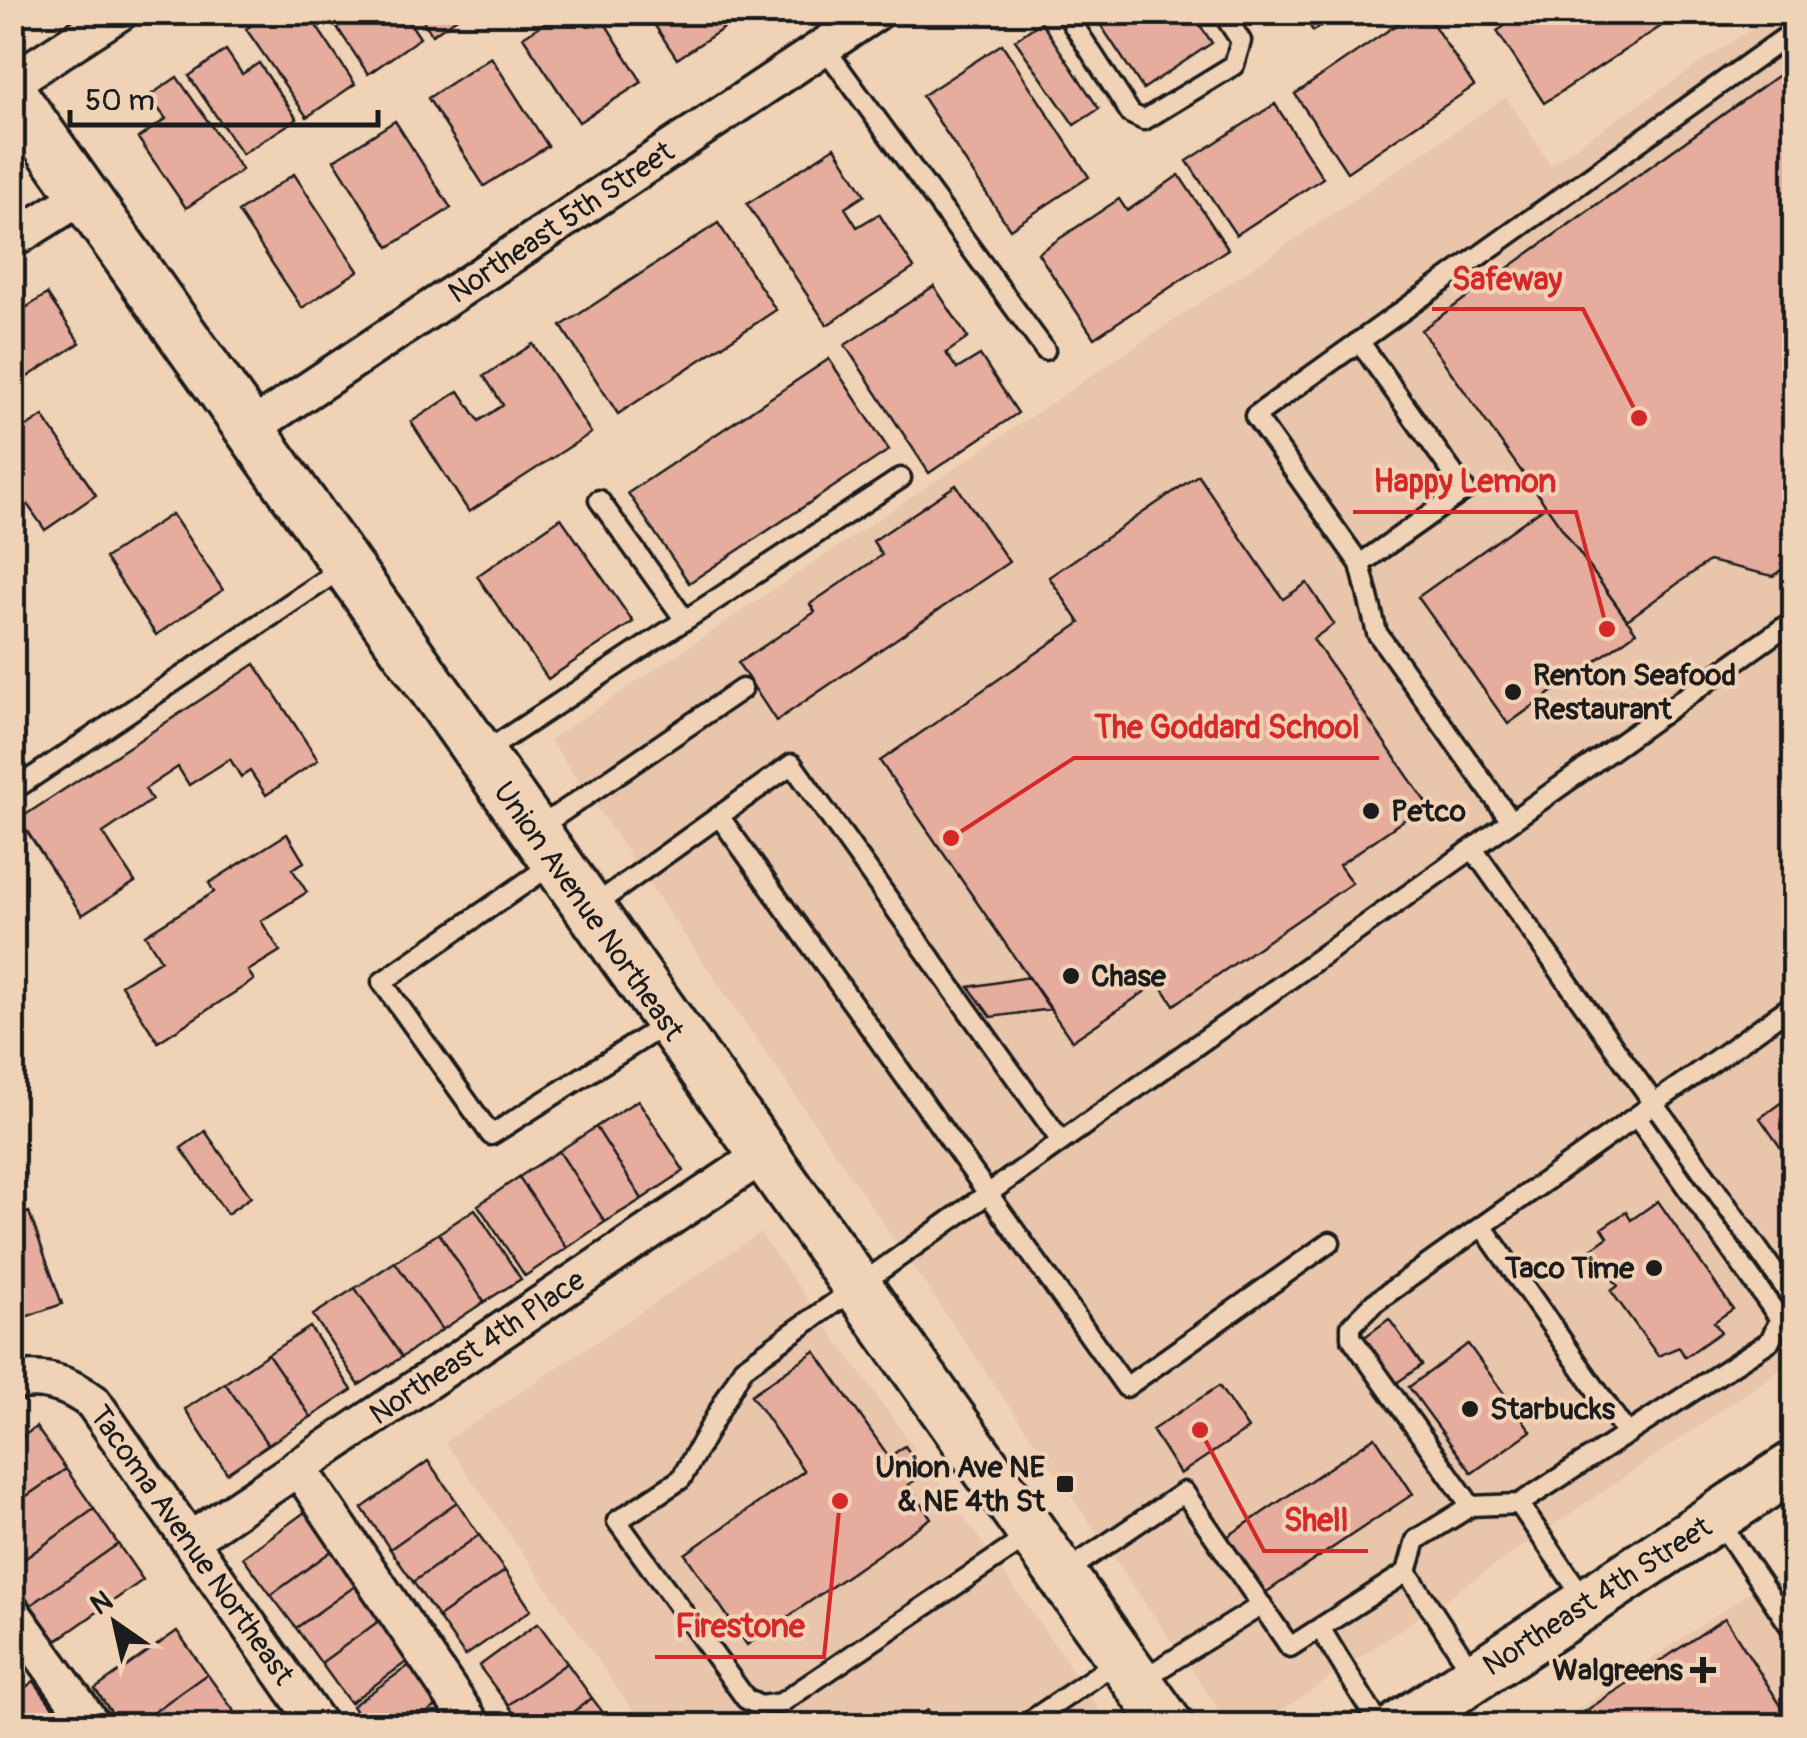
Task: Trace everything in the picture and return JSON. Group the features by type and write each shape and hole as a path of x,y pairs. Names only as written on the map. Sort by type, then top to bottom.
{"street":[{"path":"12,82 120,12"},
{"name":"Northeast 5th Street","path":"247,431 876,12"},
{"name":"Union Avenue Northeast","path":"12,94 247,431 1169,1726"},
{"path":"12,240 84,195"},
{"name":"Northeast 4th Place","path":"192,1539 763,1155"},
{"name":"Tacoma Avenue Northeast","path":"12,1382 52,1381 75,1388 93,1402 319,1726"},
{"name":"Northeast 4th Street","path":"1439,1704 1794,1466"},
{"path":"298,1467 473,1726"},
{"path":"12,1613 93,1726"}],"lane":[{"path":"1064,12 1131,114 1144,120 1234,65 1241,41 1222,12"},
{"path":"1512,822 1377,633 1360,564 1254,416 1794,31"},
{"path":"824,47 1046,350"},
{"path":"1359,341 1465,490 1360,564"},
{"path":"479,756 901,478"},
{"path":"599,500 685,620"},
{"path":"12,790 344,567"},
{"path":"1032,1534 781,1704 760,1706 746,1699 618,1521 680,1478 743,1368 1794,620"},
{"path":"668,1022 491,1135 382,982 742,689"},
{"path":"588,910 792,764 1062,1142"},
{"path":"719,816 1126,1388 1330,1242"},
{"path":"1473,849 1794,1300"},
{"path":"1471,1506 1350,1337 1352,1326 1374,1304 1794,1004"},
{"path":"1439,1704 1406,1572 1416,1540 1471,1506 1519,1504 1770,1341 1780,1319 1636,1116"},
{"path":"1482,1226 1627,1434"},
{"path":"1062,1575 1184,1492 1290,1647 1406,1572"},
{"path":"1519,1504 1586,1603"},
{"path":"1716,1518 1794,1632"},
{"path":"1023,1726 1262,1605"},
{"path":"1320,1628 1380,1726"}],"shaded area":[{"path":"1775,13 1794,13 1794,1361 1261,1725 1227,1722 550,740 1506,97 1550,164"},
{"path":"760,1233 1110,1725 643,1725 445,1442"},
{"name":"Walgreens","path":"1780,1571 1794,1592 1794,1725 1554,1726"}],"building":[{"path":"269,12 307,12 355,84 307,117 246,29"},
{"path":"327,12 403,12 420,38 368,74"},
{"path":"418,12 466,12 432,35"},
{"path":"561,12 598,12 642,82 579,122 523,37"},
{"path":"646,12 736,12 739,18 677,59"},
{"path":"1092,12 1191,12 1212,43 1143,89"},
{"path":"1301,12 1343,12 1313,31"},
{"path":"1415,12 1425,12 1474,86 1347,172 1295,94"},
{"path":"1526,12 1664,12 1669,21 1544,103 1497,31"},
{"path":"1041,22 1099,109 1074,125 1015,40"},
{"path":"1002,44 1089,177 1010,229 922,96"},
{"path":"226,50 242,74 259,63 297,119 242,154 189,76"},
{"path":"491,57 548,146 484,186 428,98"},
{"path":"1794,64 1794,561 1773,576 1709,561 1627,620 1421,330"},
{"path":"177,77 242,170 186,208 138,138 166,119 149,96"},
{"path":"1275,104 1323,178 1236,235 1187,161"},
{"path":"395,121 451,208 389,247 334,160"},
{"path":"835,147 865,195 845,208 857,227 879,214 914,268 827,325 747,204"},
{"path":"294,174 358,271 302,308 238,212"},
{"path":"1179,175 1228,249 1094,338 1038,253 1119,199 1127,211"},
{"path":"718,223 776,310 618,414 561,326"},
{"path":"934,286 968,338 946,353 957,369 980,355 1018,413 929,473 845,345"},
{"path":"47,294 80,343 12,387 12,317"},
{"path":"533,344 591,433 469,512 411,422 459,391 479,421 503,405 484,376"},
{"path":"829,359 889,450 689,583 628,493"},
{"path":"43,416 96,495 45,530 12,482 12,437"},
{"path":"1198,475 1283,599 1307,583 1334,624 1313,639 1427,804 1339,865 1352,883 1174,1005 1159,982 1072,1041 880,761 1080,623 1049,577"},
{"path":"956,485 1009,562 776,721 738,663 815,612 810,604 882,555 873,541"},
{"path":"1546,506 1636,632 1508,724 1418,597"},
{"path":"172,514 223,590 156,635 105,558"},
{"path":"561,518 633,622 548,679 477,576"},
{"path":"255,664 318,760 266,795 250,771 241,777 230,759 189,785 178,767 145,789 152,800 103,833 135,882 82,915 19,819"},
{"path":"287,834 304,862 292,869 307,892 261,921 280,951 248,971 254,980 158,1042 121,985 161,960 145,935 214,892 209,883"},
{"path":"1029,977 1051,1009 991,1017 969,987"},
{"path":"1794,1093 1794,1167 1760,1118"},
{"path":"638,1100 684,1171 642,1199 596,1127"},
{"path":"596,1127 642,1199 605,1222 559,1151"},
{"path":"205,1131 251,1197 227,1214 181,1148"},
{"path":"559,1151 605,1222 567,1248 519,1177"},
{"path":"519,1177 567,1248 525,1276 478,1205"},
{"name":"Taco Time","path":"1658,1201 1733,1309 1714,1322 1721,1332 1685,1357 1679,1347 1658,1356 1611,1291 1618,1286 1591,1249 1608,1237 1602,1228 1626,1212 1631,1220"},
{"path":"475,1209 521,1279 484,1302 439,1233"},
{"path":"29,1212 62,1304 17,1320 12,1306 12,1218"},
{"path":"439,1233 484,1302 442,1330 395,1262"},
{"path":"395,1262 442,1330 402,1357 355,1288"},
{"path":"355,1288 402,1357 359,1385 313,1315"},
{"path":"1389,1319 1422,1365 1395,1384 1362,1339"},
{"path":"310,1327 352,1390 311,1417 268,1354"},
{"name":"Starbucks","path":"1468,1344 1531,1431 1472,1473 1409,1387"},
{"path":"815,1351 889,1457 905,1446 924,1474 908,1485 931,1518 747,1645 685,1554 804,1471 751,1395"},
{"path":"268,1354 311,1417 268,1445 225,1383"},
{"path":"225,1383 268,1445 227,1473 185,1409"},
{"path":"1219,1386 1248,1429 1180,1474 1152,1430"},
{"path":"36,1427 66,1469 12,1506 12,1444"},
{"path":"1375,1437 1413,1494 1250,1603 1212,1547"},
{"path":"428,1461 457,1502 390,1549 362,1508"},
{"path":"66,1469 94,1509 12,1568 12,1506"},
{"path":"457,1502 479,1535 413,1582 390,1549"},
{"path":"94,1509 118,1544 31,1605 12,1579 12,1568"},
{"path":"305,1512 333,1550 271,1595 243,1557"},
{"path":"479,1535 505,1571 438,1617 413,1582"},
{"path":"118,1544 143,1580 56,1641 31,1605"},
{"path":"333,1550 358,1584 296,1628 271,1595"},
{"path":"505,1571 531,1610 465,1656 438,1617"},
{"path":"358,1584 383,1618 321,1663 296,1628"},
{"path":"383,1618 412,1658 350,1703 321,1663"},
{"name":"Walgreens","path":"1725,1618 1794,1726 1563,1726"},
{"path":"538,1623 567,1663 508,1705 479,1666"},
{"path":"177,1631 207,1674 134,1726 121,1726 95,1689"},
{"path":"414,1662 442,1702 408,1726 365,1726 352,1706"},
{"path":"567,1663 592,1698 554,1726 523,1726 508,1705"},
{"path":"207,1674 234,1711 214,1726 134,1726"},
{"path":"34,1681 64,1723 60,1726 12,1726 12,1697"},
{"path":"592,1698 613,1726 554,1726"},
{"path":"442,1702 459,1726 408,1726"},
{"path":"928,1710 939,1726 904,1726"}],"place":[{"name":"Safeway","path":"1639,418"},
{"name":"Happy Lemon","path":"1607,629"},
{"name":"Renton Seafood Restaurant","path":"1513,692"},
{"name":"Petco","path":"1371,811"},
{"name":"The Goddard School","path":"951,838"},
{"name":"Chase","path":"1071,976"},
{"name":"Taco Time","path":"1654,1268"},
{"name":"Starbucks","path":"1470,1409"},
{"name":"Shell","path":"1200,1430"},
{"name":"Union Ave NE & NE 4th St","path":"1065,1484"},
{"name":"Firestone","path":"840,1501"},
{"name":"Walgreens","path":"1703,1670"}]}
